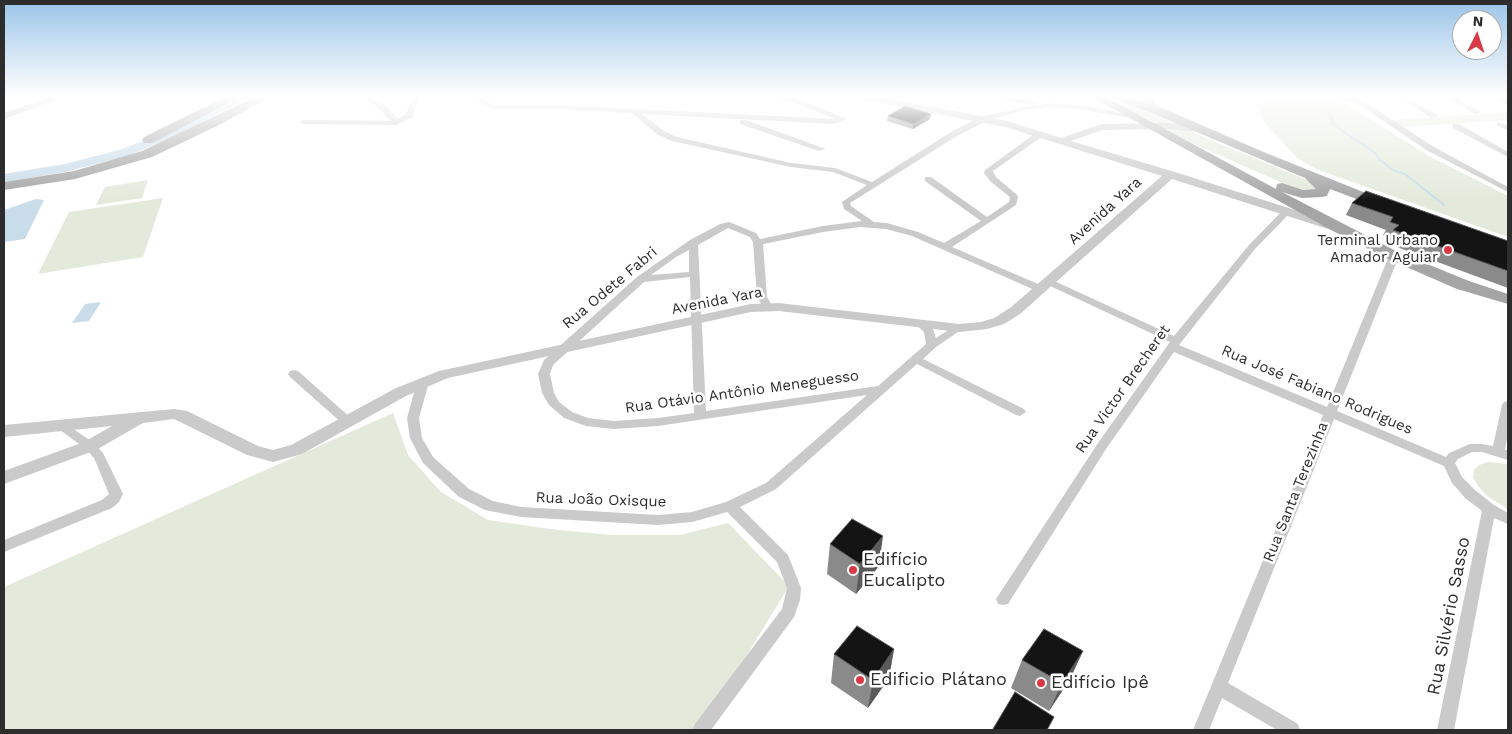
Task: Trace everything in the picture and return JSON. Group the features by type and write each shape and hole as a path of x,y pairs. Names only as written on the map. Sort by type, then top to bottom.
{"main road":[{"path":"4,173 64,165 130,147 166,131"},
{"path":"4,186 74,175 134,158 195,131"},
{"path":"1163,131 1290,190 1307,195 1322,193 1324,190 1322,187 1309,175"},
{"path":"1204,131 1401,211"},
{"path":"1200,150 1290,207 1336,227 1394,256 1463,285 1508,299"}],"street":[{"path":"659,131 676,139 791,165 835,170 873,185"},
{"path":"771,131 822,149"},
{"path":"870,223 845,203 959,131"},
{"path":"1030,131 1170,174 1290,207"},
{"path":"1062,141 1086,131"},
{"path":"1404,131 1431,149 1508,190"},
{"path":"1466,131 1508,154"},
{"path":"945,247 1009,206 1014,200 1011,193 990,176 989,170 1040,134"},
{"name":"Avenida Yara","path":"4,431 143,416 181,414 253,451 266,456 283,455 296,450 422,382 465,369 751,308 765,302 959,328 982,326 999,320 1015,311 1170,174"},
{"path":"928,179 987,221"},
{"name":"Rua Victor Brecheret","path":"1003,598 1102,446 1174,344 1252,247 1290,207"},
{"path":"765,302 758,242 823,229 870,223"},
{"name":"Rua José Fabiano Rodrigues","path":"870,223 896,228 1045,286 1328,413 1449,463"},
{"name":"Rua Odete Fabri","path":"561,349 640,279 667,258 694,242 729,225 753,235 758,242"},
{"path":"694,242 695,320 700,414"},
{"name":"Rua Santa Terezinha","path":"1201,730 1328,413 1394,256"},
{"path":"640,279 694,274"},
{"path":"920,323 929,331 932,345"},
{"name":"Rua João Oxisque","path":"422,382 413,418 416,438 420,446 428,460 464,492 490,506 521,512 658,520 692,517 730,506 771,486 915,359 932,345 959,328"},
{"name":"Rua Otávio Antônio Meneguesso","path":"561,349 548,363 544,374 548,393 555,405 568,415 586,422 614,425 658,422 700,414 883,389"},
{"path":"915,359 1020,412"},
{"path":"294,374 348,422"},
{"path":"1508,405 1503,453 1482,448 1470,448 1453,456 1449,463 1457,480 1470,494 1489,509 1508,518"},
{"path":"4,478 90,446 143,416"},
{"path":"4,546 107,504 116,494 99,456 90,446 60,424"},
{"path":"701,730 789,612 794,594 790,573 783,559 730,506"},
{"name":"Rua Silvério Sasso","path":"1446,730 1489,509"},
{"path":"1218,687 1292,730"}],"green space":[{"path":"1190,131 1314,183 1317,190 1296,189 1167,132"},
{"path":"1272,131 1390,131 1429,156 1508,196 1508,237 1316,169 1297,158"},
{"path":"148,180 142,198 96,205 105,187"},
{"path":"163,198 143,257 38,274 69,212"},
{"path":"393,413 408,455 441,492 488,520 610,535 680,535 728,523 789,586 720,699 691,730 4,730 4,587"},
{"path":"1488,462 1508,464 1508,509 1487,496 1473,477 1474,470 1479,465"}],"water":[{"path":"36,199 44,200 25,239 4,242 4,210"},
{"path":"101,302 89,321 72,323 85,304"}],"building":[{"path":"1366,191 1508,241 1508,271 1393,230 1399,225 1390,222 1393,217 1352,203"},
{"path":"852,519 883,536 860,564 830,544"},
{"path":"857,626 894,649 873,680 834,654"},
{"path":"1044,629 1083,651 1062,683 1022,660"},
{"path":"1015,692 1054,717 1047,730 993,729"}],"waterway":[{"path":"4,178 65,168 123,153 177,131"},
{"path":"1344,131 1375,153 1379,159 1393,170 1405,174 1444,205"}],"place":[{"name":"Terminal Urbano Amador Aguiar","path":"1448,250"},
{"name":"Edifício Eucalipto","path":"853,570"},
{"name":"Edificio Plátano","path":"860,680"},
{"name":"Edifício Ipê","path":"1041,683"}]}
